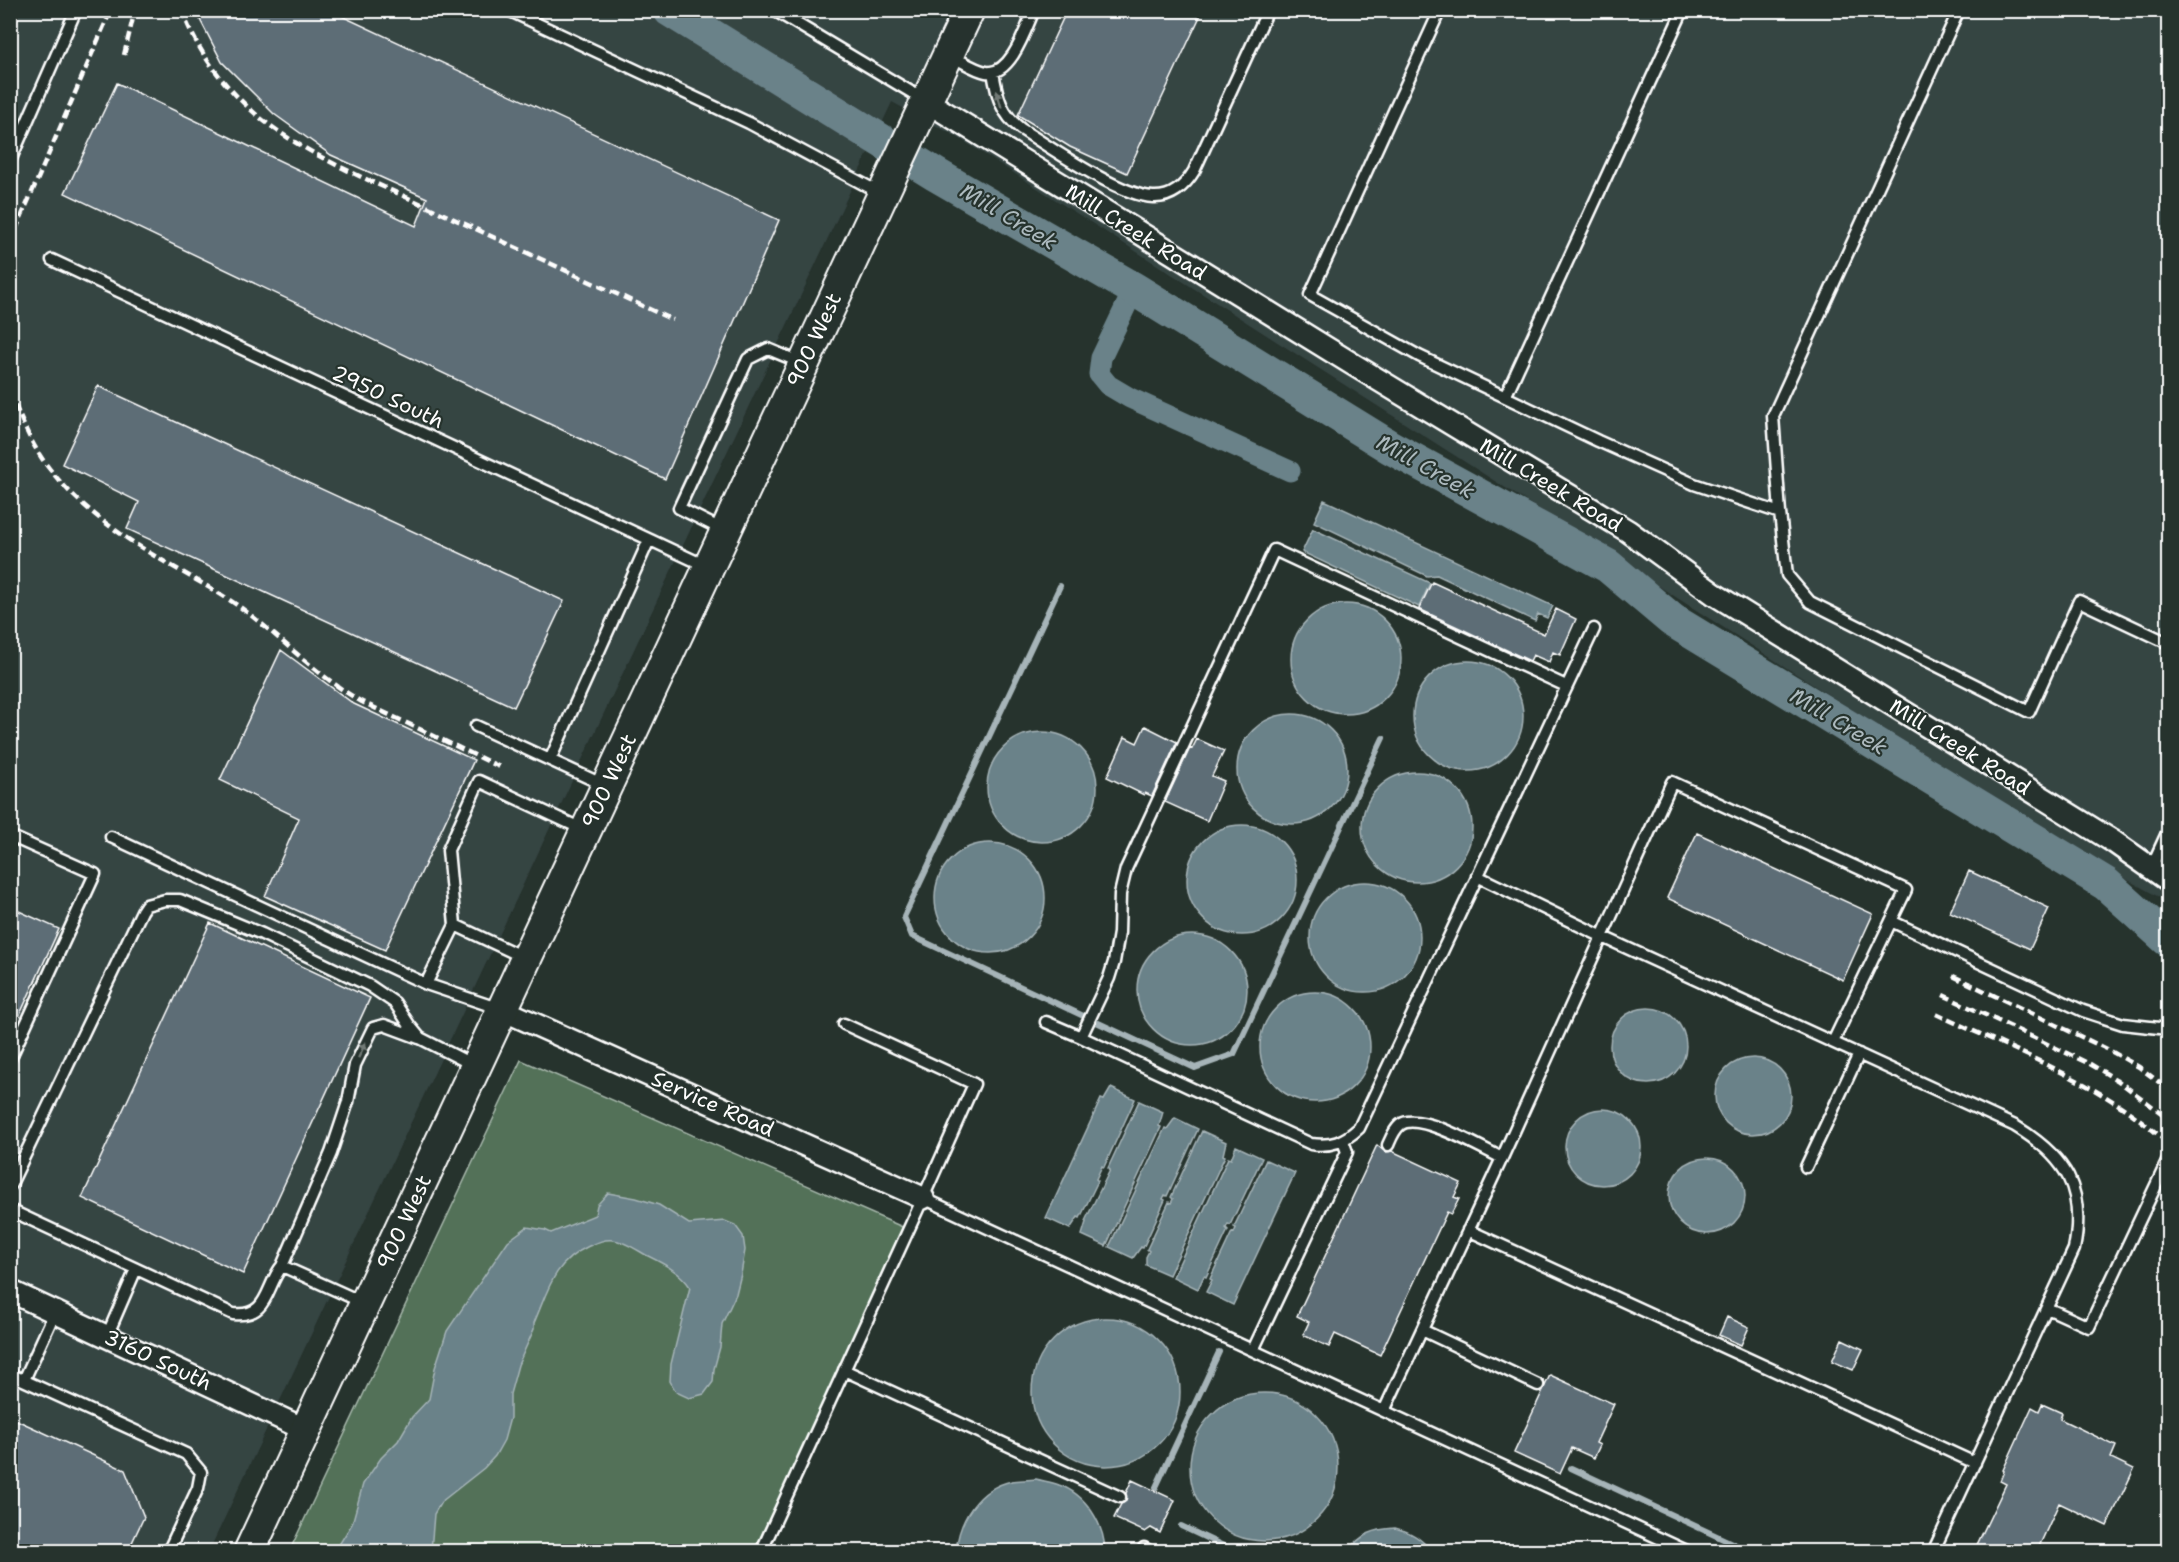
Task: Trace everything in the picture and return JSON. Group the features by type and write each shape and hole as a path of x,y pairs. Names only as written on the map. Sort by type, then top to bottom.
{"main road":[{"name":"900 West","path":"249,1551 969,10"}],"street":[{"name":"Mill Creek Road","path":"926,101 1628,531 1714,594 2104,836 2169,880"},
{"name":"Service Road","path":"503,1010 923,1198"},
{"name":"3160 South","path":"10,1291 306,1430"}],"lane":[{"path":"10,161 76,10"},
{"path":"508,10 748,123 888,181"},
{"path":"774,10 926,101"},
{"path":"948,54 985,72 1000,69 1011,59 1034,10"},
{"path":"993,72 1002,109 1012,123 1098,176 1125,189 1152,197 1170,194 1183,186 1194,171 1268,10"},
{"path":"1440,10 1310,296 1419,356 1505,397 1694,484 1780,513"},
{"path":"1505,397 1683,10"},
{"path":"1959,10 1773,416 1787,575 1810,602 2030,712 2079,601 2169,643"},
{"name":"2950 South","path":"52,260 709,567"},
{"path":"725,531 679,508 748,358 768,349 803,363"},
{"path":"550,760 649,540"},
{"path":"1081,1037 1109,978 1118,947 1120,894 1126,869 1274,550 1566,686"},
{"path":"1046,1022 1311,1144 1330,1145 1343,1140 1359,1128 1594,628"},
{"path":"476,726 607,786"},
{"path":"426,984 455,925 448,850 479,781 586,831"},
{"path":"1384,1411 1502,1158 1672,782 1906,890 1833,1042"},
{"path":"2151,868 2169,831"},
{"path":"10,836 95,874 10,1059"},
{"path":"111,837 426,984 503,1010"},
{"path":"1478,876 1603,937 2015,1126 2036,1138 2062,1165 2071,1182 2079,1217 2074,1249 1933,1551"},
{"path":"10,1186 146,905 165,900 180,900 262,934 369,986 395,1003 420,1038"},
{"path":"1891,921 2083,1011 2123,1024 2169,1029"},
{"path":"455,925 528,958"},
{"path":"761,1551 974,1084 844,1024"},
{"path":"10,1210 233,1314 251,1313 260,1308 282,1266 331,1153 346,1106 355,1065 373,1028 384,1025 420,1038 477,1067"},
{"path":"1806,1167 1859,1054"},
{"path":"1388,1145 1393,1133 1401,1124 1412,1121 1428,1123 1502,1158"},
{"path":"1253,1350 1347,1152 1343,1140"},
{"path":"2047,1308 2089,1327 2169,1160"},
{"path":"923,1198 1689,1551"},
{"path":"1468,1230 1975,1463"},
{"path":"282,1266 365,1304"},
{"path":"106,1336 136,1269"},
{"path":"24,1380 55,1312"},
{"path":"1422,1330 1538,1385"},
{"path":"844,1370 1120,1497"},
{"path":"10,1374 186,1454 201,1472 198,1488 168,1551"},
{"path":"1143,1551 1144,1548 1150,1551"}],"shaded area":[{"path":"11,11 2168,11 2168,902 2057,841 959,138 892,102 209,1551 11,1552"}],"green space":[{"path":"521,1060 907,1229 754,1551 289,1552"}],"water":[{"path":"1324,500 1553,606 1547,618 1538,614 1535,621 1437,575 1427,576 1314,522"},
{"path":"1313,529 1430,583 1419,607 1302,552"},
{"path":"1346,604 1367,608 1385,620 1397,638 1401,659 1397,680 1385,698 1367,710 1346,714 1325,710 1307,698 1295,680 1291,659 1295,638 1307,620 1325,608"},
{"path":"1468,661 1489,665 1507,677 1519,695 1523,716 1519,737 1507,755 1489,767 1468,771 1447,767 1429,755 1417,737 1413,716 1417,695 1429,677 1447,665"},
{"path":"1292,714 1313,718 1331,730 1343,748 1347,769 1343,790 1331,808 1313,820 1292,824 1271,820 1253,808 1241,790 1237,769 1241,748 1253,730 1271,718"},
{"path":"1042,732 1063,736 1081,748 1093,766 1097,787 1093,808 1081,826 1063,838 1042,842 1021,838 1003,826 991,808 987,787 991,766 1003,748 1021,736"},
{"path":"1417,772 1438,776 1456,788 1468,806 1472,827 1468,848 1456,866 1438,878 1417,882 1396,878 1378,866 1366,848 1362,827 1366,806 1378,788 1396,776"},
{"path":"1242,825 1263,829 1281,841 1293,859 1297,880 1293,901 1281,919 1263,931 1242,935 1221,931 1203,919 1191,901 1187,880 1191,859 1203,841 1221,829"},
{"path":"990,843 1011,847 1029,859 1041,877 1045,898 1041,919 1029,937 1011,949 990,953 969,949 951,937 939,919 935,898 939,877 951,859 969,847"},
{"path":"1365,882 1386,886 1404,898 1416,916 1420,937 1416,958 1404,976 1386,988 1365,992 1344,988 1326,976 1314,958 1310,937 1314,916 1326,898 1344,886"},
{"path":"1192,935 1213,939 1231,951 1243,969 1247,990 1243,1011 1231,1029 1213,1041 1192,1045 1171,1041 1153,1029 1141,1011 1137,990 1141,969 1153,951 1171,939"},
{"path":"1315,992 1336,996 1354,1008 1366,1026 1370,1047 1366,1068 1354,1086 1336,1098 1315,1102 1294,1098 1276,1086 1264,1068 1260,1047 1264,1026 1276,1008 1294,996"},
{"path":"1648,1008 1663,1011 1675,1019 1683,1031 1686,1046 1683,1061 1675,1073 1663,1081 1648,1084 1633,1081 1621,1073 1613,1061 1610,1046 1613,1031 1621,1019 1633,1011"},
{"path":"1753,1058 1768,1061 1780,1069 1788,1081 1791,1096 1788,1111 1780,1123 1768,1131 1753,1134 1738,1131 1726,1123 1718,1111 1715,1096 1718,1081 1726,1069 1738,1061"},
{"path":"1111,1088 1135,1099 1104,1167 1102,1166 1096,1179 1098,1181 1080,1218 1078,1217 1070,1229 1046,1218 1101,1099 1104,1100"},
{"path":"1139,1101 1163,1112 1159,1126 1161,1127 1106,1246 1082,1235 1085,1221 1110,1170 1108,1168"},
{"path":"1603,1109 1618,1112 1630,1120 1638,1132 1641,1147 1638,1162 1630,1174 1618,1182 1603,1185 1588,1182 1576,1174 1568,1162 1565,1147 1568,1132 1576,1120 1588,1112"},
{"path":"1175,1118 1198,1129 1167,1196 1165,1195 1163,1199 1165,1200 1143,1248 1141,1247 1133,1258 1109,1247 1165,1128 1167,1129"},
{"path":"1202,1131 1226,1142 1223,1155 1225,1156 1169,1275 1146,1265 1149,1251 1147,1249 1169,1202 1171,1203 1173,1199 1171,1197"},
{"path":"1236,1146 1262,1158 1230,1225 1228,1224 1226,1228 1228,1230 1206,1277 1204,1276 1198,1289 1173,1277 1228,1158 1231,1159"},
{"path":"1707,1158 1722,1161 1734,1169 1742,1181 1745,1196 1742,1211 1734,1223 1722,1231 1707,1234 1692,1231 1680,1223 1672,1211 1669,1196 1672,1181 1680,1169 1692,1161"},
{"path":"1266,1160 1295,1173 1233,1305 1206,1292"},
{"path":"608,1193 659,1205 689,1224 725,1221 735,1225 743,1236 745,1250 741,1274 736,1294 722,1324 713,1382 704,1394 689,1398 676,1392 670,1381 671,1364 690,1287 671,1268 622,1242 609,1240 593,1244 566,1261 553,1279 518,1365 510,1394 510,1418 504,1440 495,1456 484,1468 441,1502 434,1514 431,1551 335,1551 352,1524 363,1484 381,1458 398,1441 412,1417 429,1399 435,1368 447,1331 508,1241 527,1227 551,1233 595,1215 597,1205"},
{"path":"1106,1318 1134,1323 1159,1339 1175,1364 1180,1392 1175,1420 1159,1445 1134,1461 1106,1466 1078,1461 1053,1445 1037,1420 1032,1392 1037,1364 1053,1339 1078,1323"},
{"path":"1264,1393 1292,1398 1317,1414 1333,1439 1338,1467 1333,1495 1317,1520 1292,1536 1264,1541 1236,1536 1211,1520 1195,1495 1190,1467 1195,1439 1211,1414 1236,1398"},
{"path":"1036,1479 1069,1489 1085,1503 1097,1521 1105,1551 956,1551 961,1528 972,1507 980,1498 1000,1485 1012,1481"},
{"path":"1395,1528 1415,1536 1431,1551 1349,1551 1358,1540 1369,1534"}],"building":[{"path":"195,10 329,10 779,220 665,479 65,193 117,83 416,226 427,198 331,155 274,114 222,62"},
{"path":"1067,10 1203,10 1127,173 1070,147 1018,115"},
{"path":"98,386 564,601 514,707 127,529 139,502 62,464"},
{"path":"1432,582 1544,634 1556,609 1576,619 1560,655 1553,652 1549,662 1533,655 1530,661 1419,609"},
{"path":"281,650 354,704 474,760 385,950 265,896 299,818 220,780"},
{"path":"1145,726 1177,742 1152,796 1145,793 1144,795 1107,777 1125,737 1137,743"},
{"path":"1197,739 1224,751 1212,776 1224,781 1207,821 1165,802 1190,748 1192,749"},
{"path":"1697,833 1873,914 1843,980 1667,898"},
{"path":"1969,871 2049,908 2030,949 1950,912"},
{"path":"10,907 59,929 10,1036"},
{"path":"210,923 370,998 243,1274 82,1198"},
{"path":"1377,1145 1385,1152 1392,1151 1461,1183 1454,1197 1459,1199 1451,1214 1447,1212 1380,1355 1335,1334 1329,1347 1303,1335 1309,1322 1297,1316"},
{"path":"1727,1317 1749,1327 1741,1345 1719,1335"},
{"path":"1842,1339 1863,1349 1853,1370 1832,1361"},
{"path":"1550,1375 1614,1404 1596,1443 1600,1445 1594,1458 1572,1448 1560,1474 1514,1453"},
{"path":"2042,1404 2062,1413 2060,1419 2116,1446 2111,1458 2134,1469 2107,1526 2059,1503 2037,1551 1974,1551 2006,1484 2000,1481 2003,1470 2032,1407 2039,1411"},
{"path":"10,1417 125,1470 144,1517 128,1551 10,1551"},
{"path":"1132,1480 1175,1500 1160,1533 1151,1528 1145,1532 1114,1518 1121,1504 1126,1501 1126,1493"}],"waterway":[{"name":"Mill Creek","path":"670,10 935,174 1134,289 1390,447 1608,566 1672,620 2106,884 2168,940"},
{"path":"1134,289 1101,358 1099,374 1108,385 1130,398 1290,471"},
{"path":"1060,586 904,917 912,936 1195,1068 1234,1054 1383,738"},
{"path":"1156,1487 1219,1352"},
{"path":"1571,1468 1751,1552"},
{"path":"1181,1526 1236,1552"}],"railway":[{"path":"10,243 111,10"},
{"path":"124,55 135,10"},
{"path":"182,10 204,55 234,94 258,116 296,143 361,177 673,320"},
{"path":"10,258 17,235"},
{"path":"10,392 28,434 45,463 63,485 101,520 240,607 330,681 362,702 500,767"},
{"path":"1953,976 2107,1049 2139,1067 2168,1089"},
{"path":"1943,995 2090,1064 2117,1080 2168,1118"},
{"path":"1936,1014 2058,1070 2089,1087 2145,1123 2168,1144"}]}
